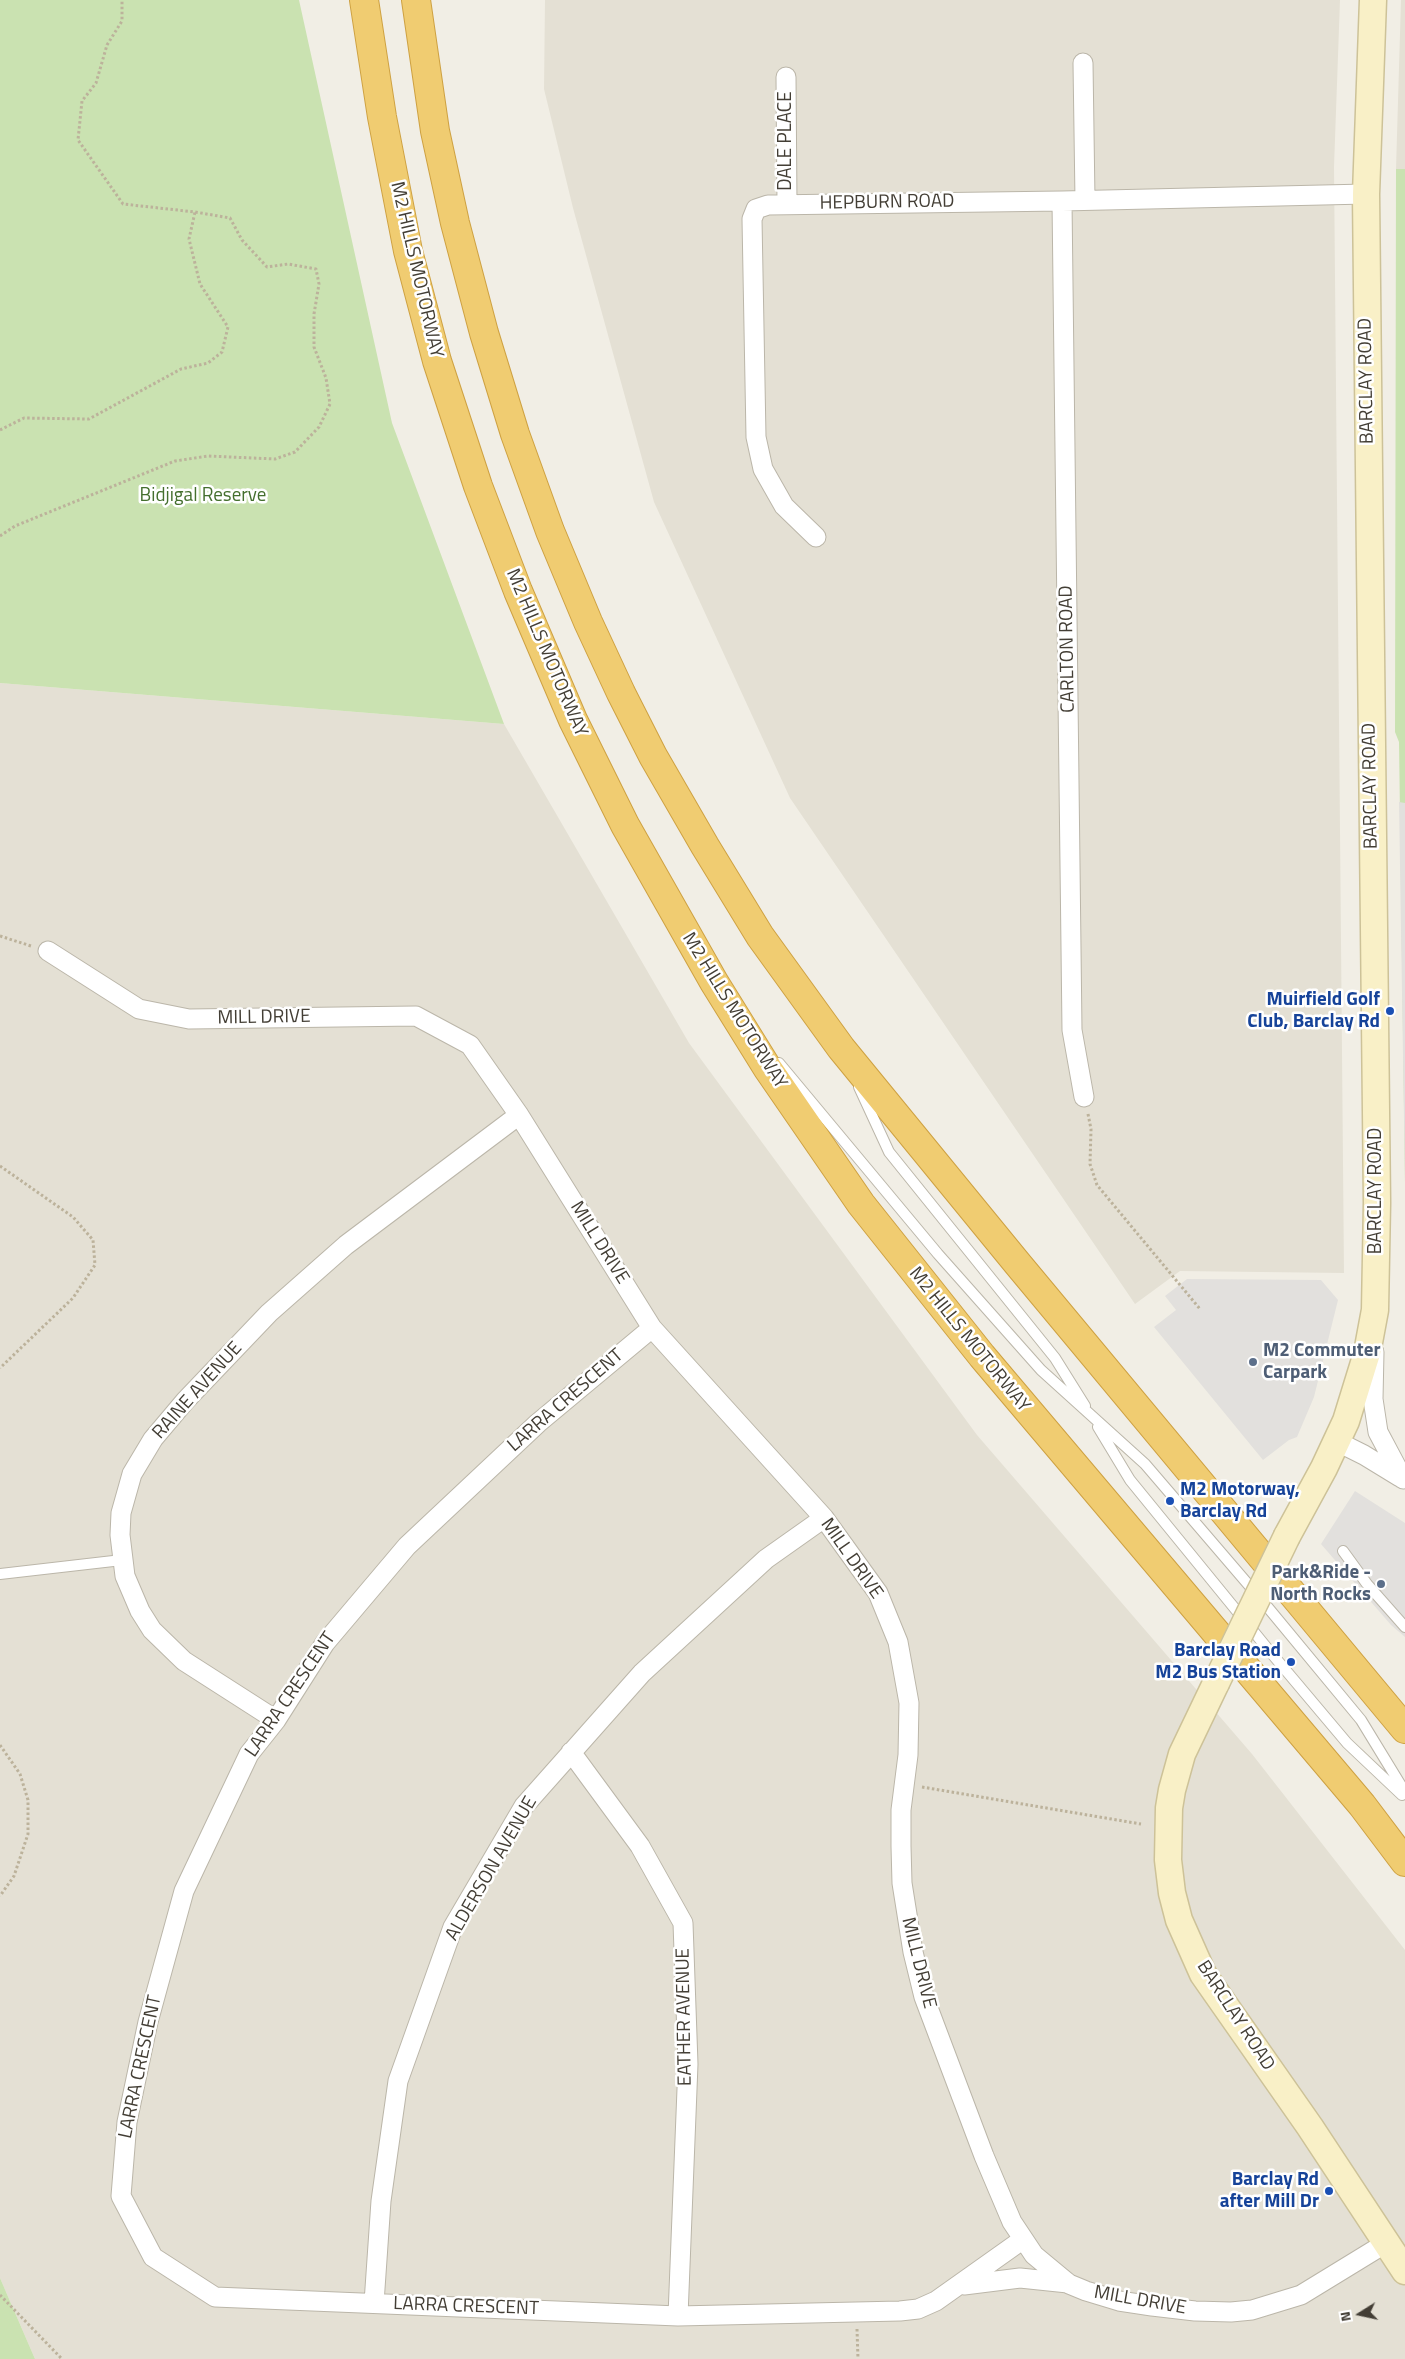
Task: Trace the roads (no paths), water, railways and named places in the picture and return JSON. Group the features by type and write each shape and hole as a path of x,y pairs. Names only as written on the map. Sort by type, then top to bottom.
{"highway":[{"name":"M2 HILLS MOTORWAY","path":"364,0 382,117 408,251 437,361 478,486 518,591 573,720 625,825 714,982 768,1069 878,1226 1051,1439 1362,1805 1405,1862"},
{"path":"416,0 435,131 455,223 484,333 515,434 550,531 604,658 658,764 760,936 841,1048 1010,1255 1405,1729"}],"main road":[{"name":"BARCLAY ROAD","path":"1373,0 1366,194 1377,1212 1375,1310 1359,1384 1336,1441 1287,1536 1182,1754 1171,1799 1168,1860 1172,1893 1179,1920 1203,1974 1310,2127 1405,2271"}],"street":[{"path":"1082,63 1085,200"},
{"name":"DALE PLACE","path":"786,77 787,204"},
{"name":"HEPBURN ROAD","path":"816,536 784,506 764,468 756,437 752,219 756,209 768,205 787,204 1062,201 1366,194"},
{"name":"CARLTON ROAD","path":"1062,201 1072,1030 1084,1096"},
{"name":"MILL DRIVE","path":"48,951 139,1009 189,1019 416,1016 470,1045 519,1115 652,1328 824,1518 878,1593 898,1642 909,1703 908,1755 901,1810 902,1883 913,1952 924,1997 995,2184 1022,2240 1034,2255 1069,2284 1086,2292 1119,2301 1152,2306 1195,2311 1231,2312 1252,2310 1301,2295 1386,2243"},
{"name":"RAINE AVENUE","path":"276,1720 184,1661 167,1647 152,1630 136,1603 125,1576 120,1535 121,1513 132,1474 153,1439 185,1401 269,1313 346,1245 519,1115"},
{"path":"1375,1310 1374,1417 1384,1446 1404,1480"},
{"name":"LARRA CRESCENT","path":"652,1328 538,1424 407,1546 336,1629 276,1720 249,1754 184,1891 148,2022 127,2122 121,2196 153,2258 215,2297 678,2316 857,2313 918,2309 936,2301 1022,2240"},
{"path":"1336,1441 1364,1455 1404,1480"},
{"name":"ALDERSON AVENUE","path":"374,2303 381,2201 398,2081 453,1927 524,1806 649,1666 766,1560 824,1518"},
{"name":"EATHER AVENUE","path":"571,1752 640,1846 683,1923 688,2064 678,2316"},
{"path":"957,2286 1020,2278 1069,2284"}],"lane":[{"path":"714,982 938,1254 1041,1370 1145,1464 1270,1610 1361,1720 1405,1792"},
{"path":"841,1048 890,1152 1055,1358 1130,1480 1347,1743 1405,1798"},
{"path":"1343,1551 1367,1584 1405,1627"},
{"path":"0,1574 122,1560"}],"place":[{"name":"Muirfield Golf Club, Barclay Rd","path":"1390,1011"},
{"name":"M2 Commuter Carpark","path":"1253,1362"},
{"name":"M2 Motorway, Barclay Rd","path":"1170,1501"},
{"name":"Park&Ride - North Rocks","path":"1381,1584"},
{"name":"Barclay Road M2 Bus Station","path":"1291,1662"},
{"name":"Barclay Rd after Mill Dr","path":"1329,2191"}],"park label":[{"name":"Bidjigal Reserve","path":"203,496"}]}
